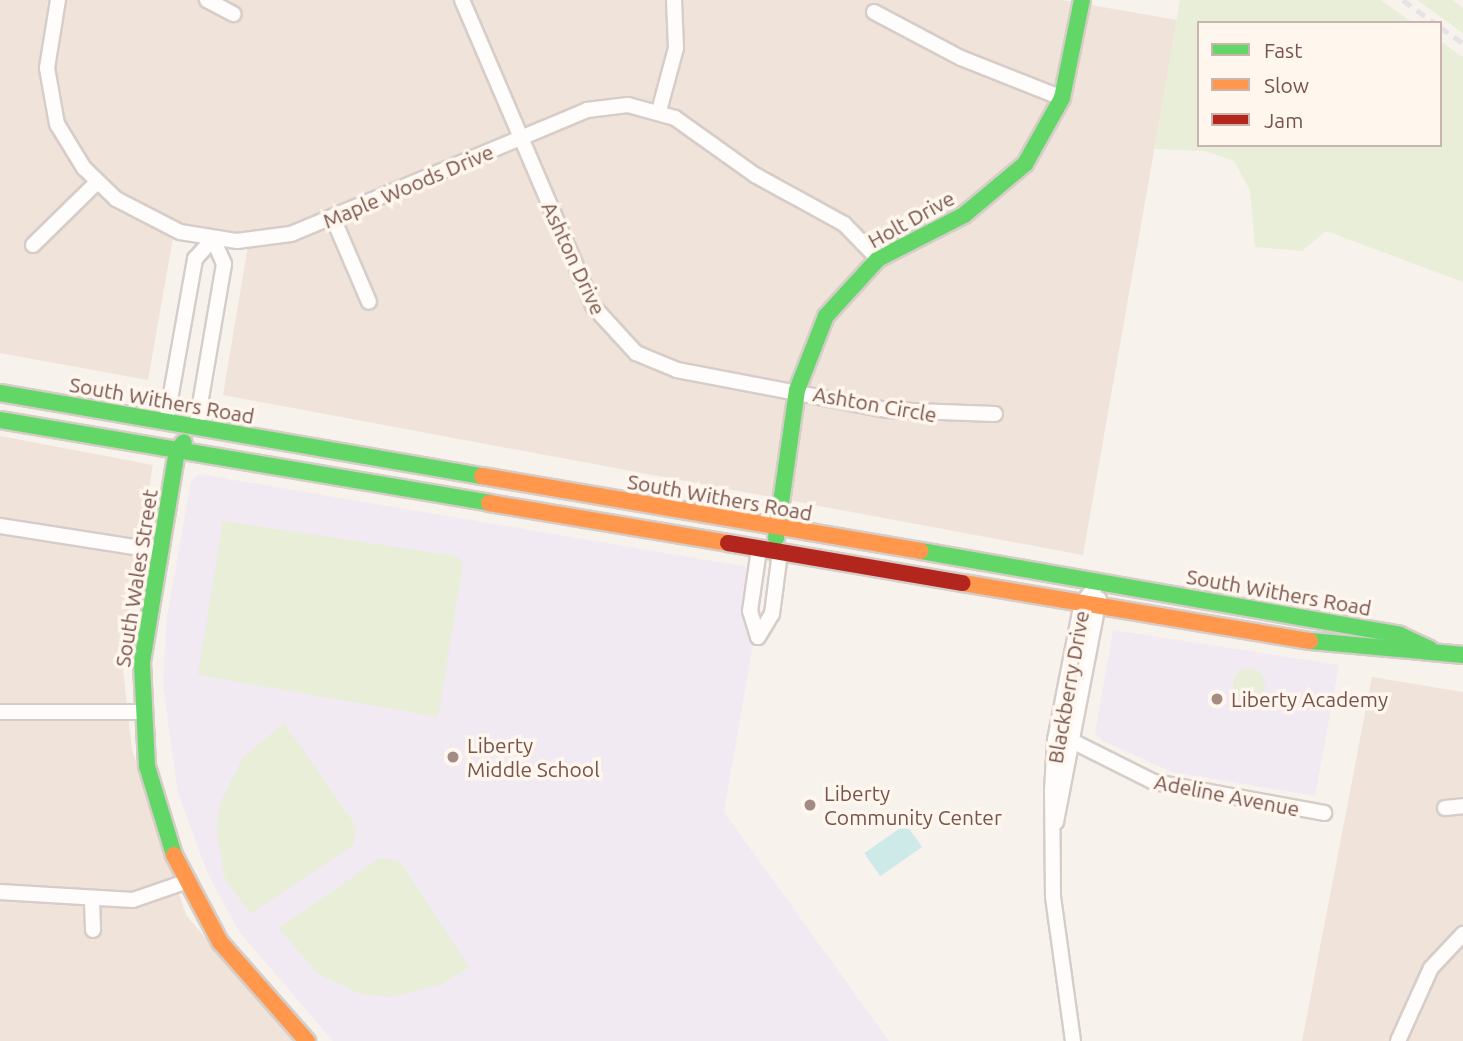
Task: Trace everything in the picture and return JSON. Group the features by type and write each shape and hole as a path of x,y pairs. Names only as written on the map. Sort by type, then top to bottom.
{"main road":[{"name":"Holt Drive","path":"780,552 774,528 797,390 825,316 878,259 964,215 1007,183 1040,143 1062,98 1082,0"},
{"name":"South Withers Road","path":"0,393 1097,587 1400,635 1431,649"},
{"name":"South Withers Road","path":"0,420 1101,607 1340,645 1431,649 1463,655"},
{"path":"166,422 177,451"},
{"name":"South Wales Street","path":"196,427 177,451 159,551 142,712 155,802 185,882 220,942 307,1041"},
{"name":"Holt Drive","path":"759,549 774,528"}],"street":[{"name":"Maple Woods Drive","path":"58,0 47,68 50,105 70,148 97,182 158,224 213,239 264,239 333,218 521,138 606,106 659,111 845,224 878,259"},
{"path":"207,0 233,14"},
{"name":"Ashton Drive","path":"462,0 593,306 620,341 677,370 797,390"},
{"path":"659,111 676,48 674,0"},
{"path":"873,12 971,63 1062,98"},
{"path":"33,245 97,182"},
{"path":"333,218 369,302"},
{"path":"166,422 195,259 213,239 224,264 196,427"},
{"name":"Ashton Circle","path":"797,390 913,415 995,414"},
{"path":"0,526 159,551"},
{"name":"Holt Drive","path":"759,549 750,611 758,637 772,614 780,552"},
{"name":"Blackberry Drive","path":"1073,1041 1053,896 1055,740 1082,603 1097,587"},
{"name":"Blackberry Drive","path":"1054,830 1076,743 1101,607 1097,587"},
{"path":"0,712 142,712"},
{"name":"Adeline Avenue","path":"1055,740 1076,743 1147,780 1324,813"},
{"path":"1445,808 1463,806"},
{"path":"0,892 92,900 133,900 185,882"},
{"path":"92,900 93,930"},
{"path":"1398,1041 1431,968 1463,934"}],"shaded area":[{"path":"0,0 1062,0 1177,20 1083,555 223,395 250,234 175,226 148,380 0,353"},
{"path":"0,436 153,465 121,652 132,750 186,915 293,1041 0,1041"},
{"name":"Liberty Middle School","path":"199,474 766,570 724,812 889,1041 333,1041 238,930 207,872 178,793 163,687 166,623 191,481"},
{"name":"Liberty Academy","path":"1113,630 1339,665 1315,796 1172,772 1103,741 1095,733"},
{"path":"1372,677 1463,692 1463,1041 1302,1041"}],"green space":[{"path":"1180,0 1381,0 1410,21 1197,21 1197,147 1442,147 1442,42 1463,57 1463,282 1326,231 1302,251 1255,247 1250,190 1234,161 1205,151 1154,149"},
{"path":"1417,0 1452,0 1463,8 1463,33"},
{"path":"223,521 456,556 463,564 438,717 198,675"},
{"path":"1249,668 1260,673 1265,684 1260,695 1249,700 1238,695 1233,684 1238,673"},
{"path":"284,723 356,826 354,845 250,914 225,878 217,832 220,803 243,757"},
{"path":"380,858 400,861 469,967 445,983 391,997 360,994 317,973 279,928"}],"water":[{"path":"906,824 922,847 880,876 864,853"}],"railway":[{"path":"1403,0 1432,21"},
{"path":"1442,28 1463,43"}],"traffic: fast":[{"path":"776,538 797,390 826,316 878,259 964,215 1025,164 1062,98 1082,0"},
{"path":"0,393 482,476"},
{"path":"0,420 489,503"},
{"path":"174,855 147,766 142,662 177,451 184,442"},
{"path":"921,551 1400,635 1430,649"},
{"path":"1310,641 1463,655"}],"traffic: slow":[{"path":"482,476 921,551"},
{"path":"489,503 728,543"},
{"path":"963,583 1310,641"},
{"path":"174,855 220,942 307,1041"}],"traffic: jam":[{"path":"728,543 963,583"}],"place":[{"name":"Liberty Academy","path":"1217,699"},
{"name":"Liberty Middle School","path":"453,757"},
{"name":"Liberty Community Center","path":"810,805"}]}
